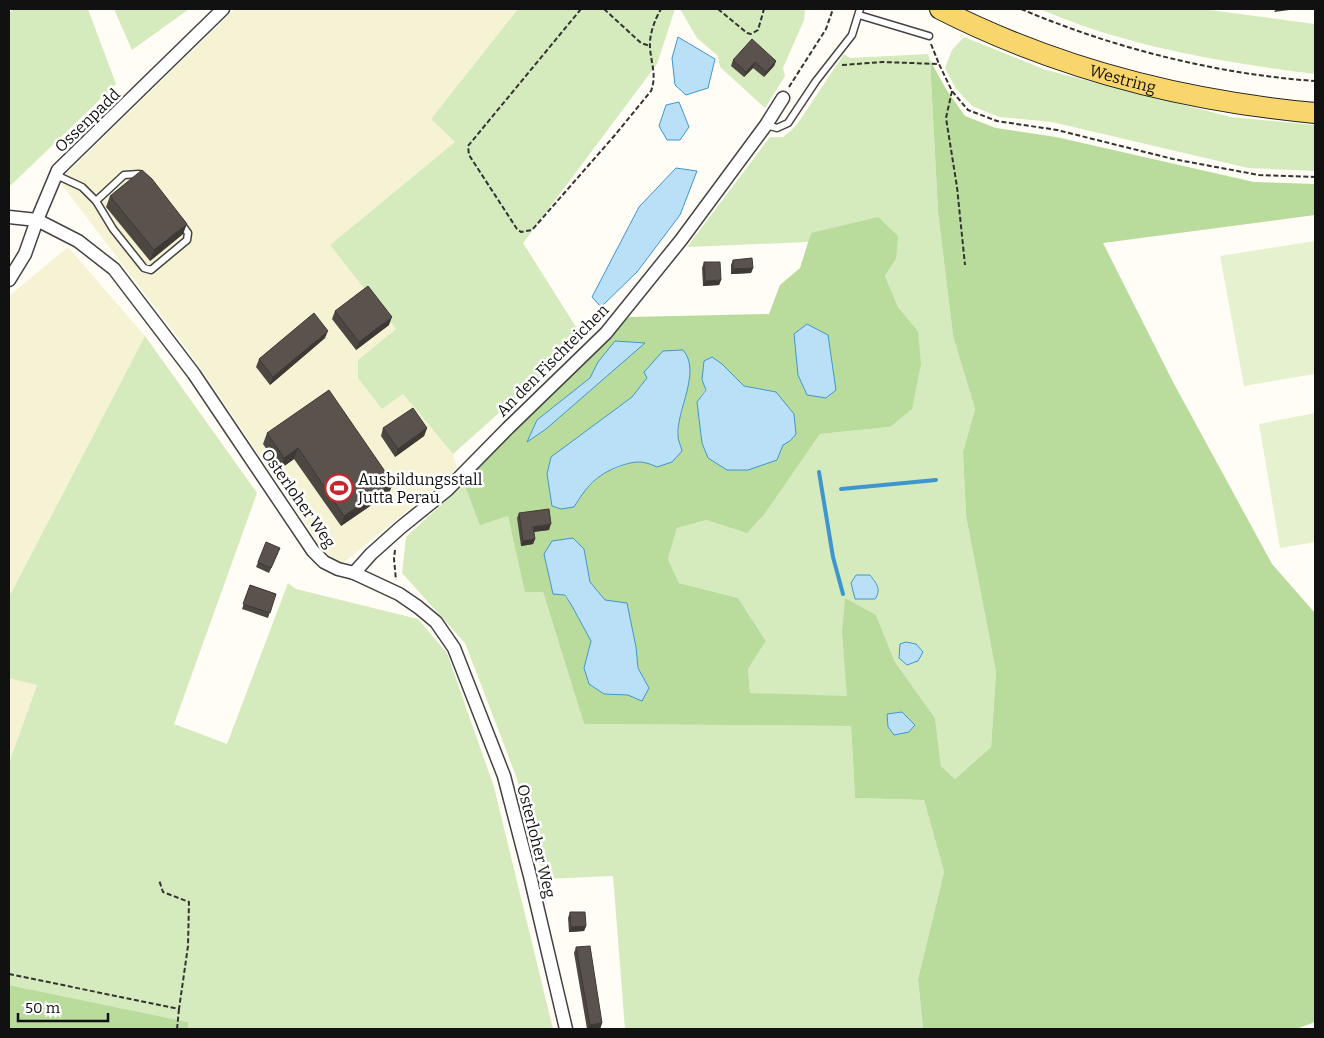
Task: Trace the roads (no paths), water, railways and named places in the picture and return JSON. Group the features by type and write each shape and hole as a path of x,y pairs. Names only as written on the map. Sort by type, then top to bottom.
{"main road":[{"name":"Westring","path":"940,9 999,37 1030,49 1122,79 1207,99 1315,113"}],"street":[{"name":"Ossenpadd","path":"9,280 25,254 58,170 223,9"},
{"name":"An den Fischteichen","path":"354,573 371,554 400,528 447,490 606,333 681,240 766,124 782,98"},
{"name":"Osterloher Weg","path":"9,217 37,220 78,241 114,269 194,374 313,551 324,562 338,569 354,573 399,594 418,606 436,622 454,648 504,776 566,1029"}],"lane":[{"path":"766,124 777,128 788,123 852,35 860,12 929,36"},
{"path":"96,201 124,175 139,174 146,180"},
{"path":"56,175 82,187 96,201 113,230 144,268 151,270 186,240 188,233 178,219"}],"water":[{"path":"678,37 715,59 708,88 686,95 675,85 672,58"},
{"path":"679,102 689,127 680,140 667,140 659,126 666,105"},
{"path":"676,168 697,171 680,215 637,272 601,307 592,297 639,207"},
{"path":"807,324 828,335 836,390 826,398 807,395 798,375 794,334"},
{"path":"615,341 645,343 546,429 527,442 537,420 590,378 598,362"},
{"path":"683,350 688,359 690,369 687,392 678,426 678,438 682,451 672,462 657,467 647,463 634,462 612,469 593,482 574,507 561,509 552,506 547,474 551,457 632,397 647,378 644,372 663,351"},
{"path":"712,357 722,364 744,386 776,392 794,414 796,434 783,445 777,460 748,470 727,470 708,458 702,443 697,402 706,390 702,380 704,361"},
{"path":"573,538 584,549 590,582 605,600 627,603 636,647 638,668 649,688 642,701 628,695 604,694 589,684 584,668 591,641 565,595 553,594 544,554 552,541"},
{"path":"856,575 870,575 878,589 875,599 855,599 851,583"},
{"path":"906,642 916,644 923,652 918,661 907,665 899,658 900,644"},
{"path":"902,712 915,725 909,732 894,735 888,727 887,714"}],"waterway":[{"path":"819,472 833,557 843,594"},
{"path":"841,489 936,480"}],"place":[{"name":"Ausbildungsstall Jutta Perau","path":"339,488"}]}
